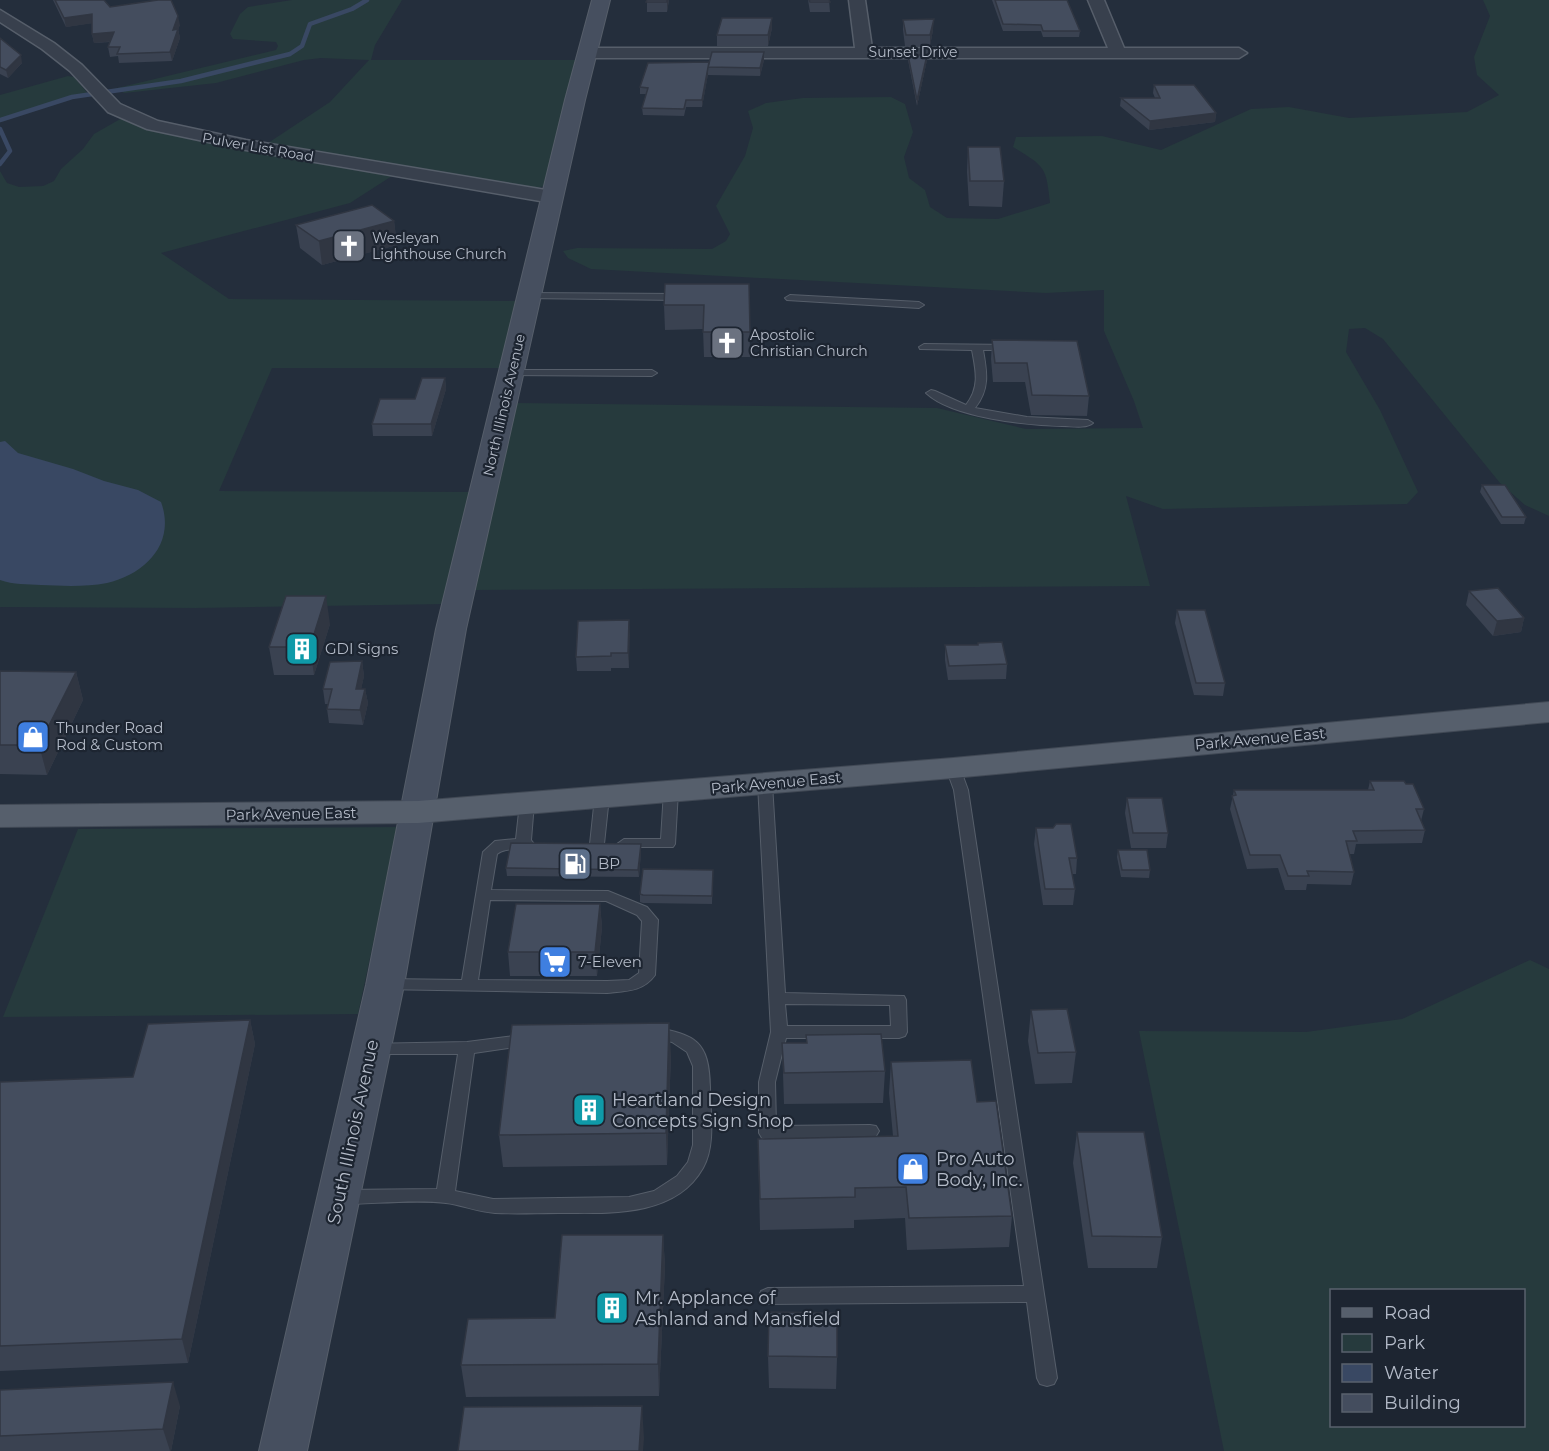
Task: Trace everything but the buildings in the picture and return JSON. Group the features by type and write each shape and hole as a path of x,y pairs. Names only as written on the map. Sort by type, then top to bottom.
{"main road":[{"name":"Park Avenue East","path":"0,816 418,812 953,768 1549,712"}],"street":[{"name":"North Illinois Avenue","path":"418,812 451,629 600,0"},
{"path":"857,0 864,52"},
{"path":"1096,0 1118,52"},
{"name":"Pulver List Road","path":"0,15 48,46 76,68 114,108 131,117 180,132 552,196"},
{"name":"Sunset Drive","path":"587,53 1239,53"},
{"name":"South Illinois Avenue","path":"283,1451 372,1048 418,812"}],"lane":[{"path":"529,296 678,297"},
{"path":"790,298 919,304"},
{"path":"924,346 1020,346"},
{"path":"968,409 979,397 983,384 976,346"},
{"path":"511,373 652,373"},
{"path":"931,393 947,402 968,409 1032,423 1088,423"},
{"path":"953,768 961,790 1047,1378"},
{"path":"765,784 779,1032 767,1082 768,1133 870,1131"},
{"path":"602,797 592,844 669,844 671,791"},
{"path":"523,844 527,803"},
{"path":"469,986 490,852 500,844 544,844"},
{"path":"385,985 608,987 633,984 647,975 650,920 642,911 609,896 483,895"},
{"path":"777,998 898,1000 899,1032 779,1032"},
{"path":"339,1197 445,1196 493,1206 597,1206 629,1204 659,1197 682,1181 696,1166 702,1146 701,1066 694,1048 676,1037 639,1033"},
{"path":"372,1048 467,1048 544,1039"},
{"path":"445,1196 467,1048"},
{"path":"768,1296 1035,1294"}],"green space":[{"path":"292,0 402,0 375,45 371,60 578,60 546,186 528,189 265,145 330,102 369,60 321,58 304,60 216,83 125,93 113,89 276,50 278,46 276,42 233,39 230,34 240,14 248,7"},
{"path":"1483,0 1549,0 1549,516 1525,505 1500,483 1383,339 1365,328 1349,329 1346,352 1380,410 1418,492 1407,504 1163,509 1126,496 1150,586 474,590 516,403 937,408 1026,429 1143,428 1104,331 1104,290 1046,293 591,269 568,258 563,251 577,248 712,249 726,241 730,234 716,206 745,156 753,128 748,111 766,103 803,98 891,97 905,104 913,132 904,157 909,178 925,190 930,207 947,218 998,219 1050,203 1045,174 1038,164 1013,147 1016,137 1102,136 1161,150 1251,109 1289,107 1349,118 1467,112 1499,95 1477,75 1474,57 1490,16"},
{"path":"68,76 74,77 89,95 66,99 0,121 0,95"},
{"path":"122,118 395,174 350,203 161,253 229,299 518,301 501,368 272,368 219,491 473,492 446,604 196,608 0,607 0,171 7,183 19,187 43,186 54,181 61,169 83,149 94,134"},
{"path":"398,827 358,1014 3,1017 78,829"},
{"path":"1530,960 1549,969 1549,1451 1224,1451 1139,1031 1306,1032 1402,1019"}],"water":[{"path":"5,441 18,453 138,490 161,502 165,517 164,531 161,543 154,554 134,572 107,583 58,586 15,584 0,580 0,442"}],"waterway":[{"path":"0,120 72,97 181,81 290,54 302,46 310,24 352,9 367,0"},
{"path":"0,129 10,151 0,164"}],"place":[{"name":"Wesleyan Lighthouse Church","path":"349,246"},
{"name":"Apostolic Christian Church","path":"727,343"},
{"name":"GDI Signs","path":"302,649"},
{"name":"Thunder Road Rod & Custom","path":"33,737"},
{"name":"BP","path":"575,864"},
{"name":"7-Eleven","path":"555,962"},
{"name":"Heartland Design Concepts Sign Shop","path":"589,1110"},
{"name":"Pro Auto Body, Inc.","path":"913,1169"},
{"name":"Mr. Applance of Ashland and Mansfield","path":"612,1308"}]}
